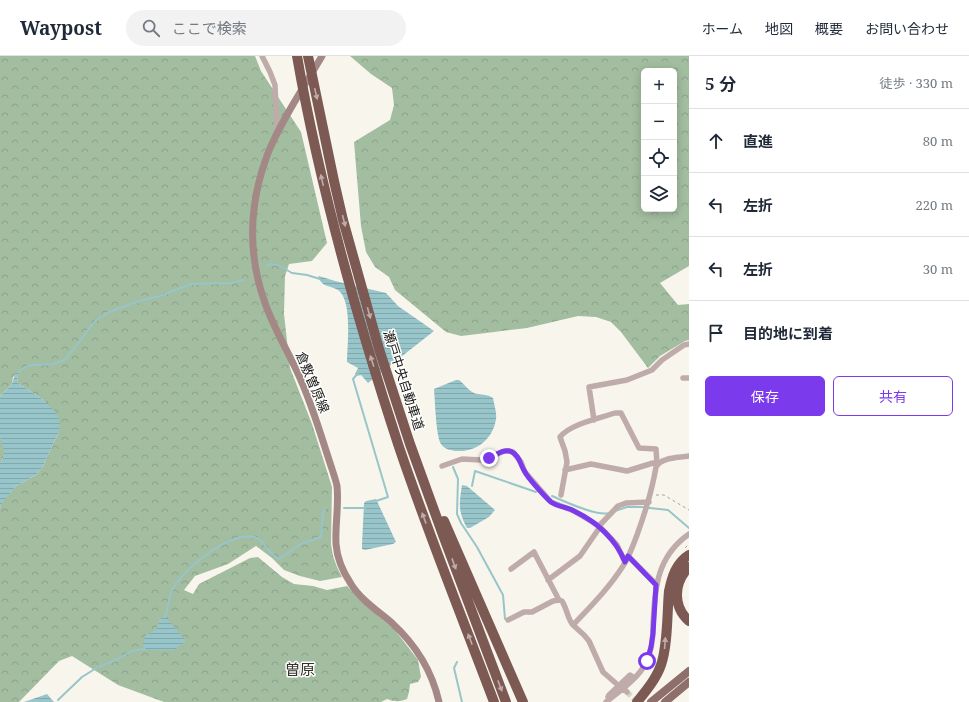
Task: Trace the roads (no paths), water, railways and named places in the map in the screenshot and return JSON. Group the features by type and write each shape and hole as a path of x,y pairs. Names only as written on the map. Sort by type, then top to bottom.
{"highway":[{"name":"瀬戸中央自動車道","path":"297,56 317,159 368,352 399,448 494,702"},
{"name":"瀬戸中央自動車道","path":"308,56 334,181 358,275 410,444 506,702"},
{"path":"410,444 523,702"},
{"path":"637,702 650,686 664,655 671,581 675,570 689,555"},
{"path":"689,567 680,580 677,592 678,602 682,612 689,621"}],"main road":[{"path":"651,702 689,672"},
{"path":"665,702 689,682"}],"street":[{"path":"262,56 275,85 277,134"},
{"name":"倉敷曽原線","path":"322,56 284,120 269,152 262,172 252,217 253,256 258,282 265,304 306,392 337,485 336,543 338,557 343,569 351,585 364,600 393,624 412,644 429,673 439,702"},
{"path":"594,420 590,387 627,380 652,370 662,360 684,345 689,344"},
{"path":"561,495 564,470 567,462 560,437 564,431 615,413 620,413 636,446 642,448 656,448 657,464 651,494 646,512 628,556 605,590 573,625"},
{"path":"442,466 462,459 481,460 504,451 514,452 521,462 524,472 551,502 574,510 600,527 617,545 625,562"},
{"path":"564,470 591,464 627,471 642,466 657,464 669,459 689,456"},
{"path":"548,580 580,556 600,527 618,507 626,503 648,503"},
{"path":"606,702 634,678 647,661 651,647 656,585 666,559 675,547 689,534"},
{"path":"511,569 534,552 559,600 565,605 569,615 569,621 584,635 589,642 603,672 623,689"},
{"path":"628,556 656,585"},
{"path":"508,620 524,612 532,612 553,601 559,600"}],"water":[{"path":"319,276 386,293 398,306 434,331 368,383 361,375 357,376 355,374 358,368 347,362 348,324 346,304 343,296 335,288 322,283 318,277"},
{"path":"22,369 18,375 17,382 45,401 57,414 60,424 59,432 42,468 36,475 16,486 2,503 0,508 0,463 3,458 4,451 0,438 0,396 12,384 15,374"},
{"path":"459,380 474,393 493,398 496,414 494,426 488,438 477,447 464,451 451,450 442,446 439,440 437,426 434,389"},
{"path":"462,485 467,486 495,510 489,517 470,528 467,528 461,512 460,503"},
{"path":"376,499 396,542 365,550 362,549 364,503 366,501"},
{"path":"165,616 186,641 174,650 144,650 143,644 145,636 158,627 159,620"},
{"path":"47,694 54,702 24,702"}],"waterway":[{"path":"267,266 271,264 278,265 292,273 320,279"},
{"path":"22,369 31,365 53,364 65,360 95,321 109,312 139,301 160,296 191,284 232,283 243,280"},
{"path":"358,373 353,379 388,497 376,501"},
{"path":"453,467 458,479 457,514 503,595 505,619"},
{"path":"472,486 475,471 536,492"},
{"path":"552,496 589,511 604,514 609,513"},
{"path":"615,511 627,507 668,510 689,528"},
{"path":"165,617 171,593 175,585 181,577 199,560 210,552 233,540 244,537 254,537 258,538 272,554 279,559 301,544 321,537 323,511 325,508"},
{"path":"344,508 365,508"},
{"path":"58,700 82,677 98,667 114,661 132,651 145,649"},
{"path":"457,662 454,668 462,702"}],"tunnel":[{"path":"627,692 637,702"}],"district":[{"name":"曽原","path":"300,670"}]}
